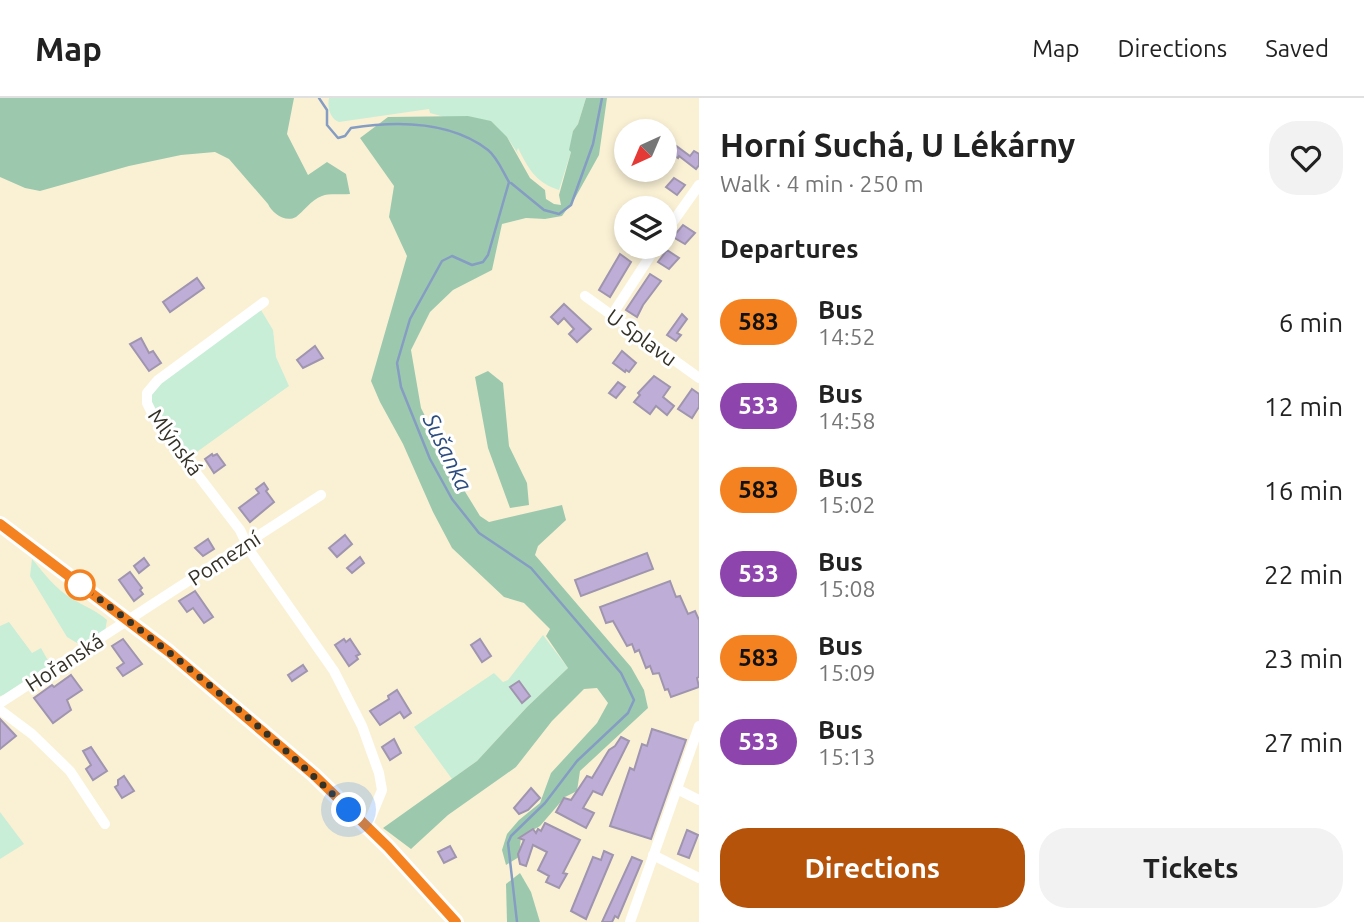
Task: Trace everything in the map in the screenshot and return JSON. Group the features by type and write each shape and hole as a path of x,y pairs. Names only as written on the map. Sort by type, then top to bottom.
{"main road":[{"path":"0,524 169,652 314,775 368,827 456,922"}],"street":[{"path":"677,216 699,185"},
{"path":"612,315 648,259"},
{"name":"U Splavu","path":"585,296 699,378"},
{"name":"Mlýnská","path":"246,543 219,500 155,419 146,393 158,380 264,302"},
{"name":"Pomezní","path":"127,621 321,495"},
{"path":"246,543 334,671 358,715 382,790 368,827"},
{"name":"Hořanská","path":"0,703 127,621"},
{"path":"0,710 33,734 70,771 104,824"},
{"path":"630,922 699,726"},
{"path":"677,789 699,800"},
{"path":"653,855 699,878"}],"green space":[{"path":"0,98 294,98 287,134 308,175 327,162 346,174 350,194 322,196 296,217 283,218 273,211 229,159 215,152 181,155 129,166 40,191 25,188 0,177"},
{"path":"329,98 586,98 573,131 571,152 559,190 539,179 507,137 468,116 448,118 430,113 429,109 339,122 330,112"},
{"path":"586,98 607,98 599,155 575,198 562,216 526,218 502,224 492,270 453,290 430,312 411,350 421,408 453,472 480,516 489,522 562,505 566,520 538,546 535,555 631,667 644,690 648,708 580,771 577,791 565,797 540,826 521,837 519,857 506,865 502,850 507,834 540,803 551,773 597,723 608,703 597,688 584,689 552,721 516,767 448,815 411,849 383,828 477,761 568,668 546,636 550,629 524,603 504,597 452,548 371,381 407,256 389,217 394,186 360,138 388,117 468,116 491,121 507,137 530,178 545,190 546,199 561,205 559,195 571,152 569,150 573,131"},
{"path":"261,310 273,330 276,357 289,386 187,459 150,409 151,386"},
{"path":"488,371 503,383 509,446 527,483 529,505 510,508 488,448 475,377"},
{"path":"32,559 61,591 107,620 105,632 82,646 67,637 30,576"},
{"path":"9,622 32,653 41,648 50,664 20,687 0,696 0,626"},
{"path":"543,635 568,668 477,761 452,779 414,727 494,673 503,682 508,680"},
{"path":"0,812 24,844 0,859"},
{"path":"520,873 531,892 540,922 507,922 506,884"}],"building":[{"path":"677,146 690,156 694,151 699,154 699,165 696,169 679,156 678,158"},
{"path":"677,180 685,185 677,195 666,187"},
{"path":"683,225 695,233 685,244 677,239 677,232"},
{"path":"679,258 669,269 658,262 660,259"},
{"path":"617,259 631,262 610,297 599,290"},
{"path":"650,274 661,281 637,317 626,310"},
{"path":"197,278 204,288 170,312 163,302"},
{"path":"564,304 591,329 577,342 569,334 574,329 564,318 558,324 551,317"},
{"path":"682,314 687,319 677,333 681,335 676,341 667,335"},
{"path":"141,338 149,353 153,351 161,363 149,371 130,344"},
{"path":"315,346 323,358 303,368 297,360"},
{"path":"622,351 636,363 629,372 613,363"},
{"path":"654,376 670,387 663,397 674,406 667,415 656,406 650,414 634,402 640,395 638,393"},
{"path":"618,382 625,387 616,398 609,393"},
{"path":"692,389 699,394 699,407 692,418 678,409"},
{"path":"217,454 225,465 214,473 205,459"},
{"path":"264,483 274,502 250,522 239,508 259,493 256,489"},
{"path":"345,535 352,544 337,557 329,548"},
{"path":"208,539 214,549 203,556 195,548"},
{"path":"647,553 653,569 581,596 575,580"},
{"path":"360,557 364,563 352,573 347,568"},
{"path":"144,558 149,565 139,573 134,566"},
{"path":"130,572 142,588 140,590 143,594 134,601 119,580"},
{"path":"670,581 676,597 680,596 688,614 695,611 699,620 699,687 671,697 668,689 665,690 659,673 653,674 650,666 646,668 639,650 635,652 632,644 627,646 613,621 606,623 600,607"},
{"path":"195,591 213,617 204,623 193,608 187,612 179,601"},
{"path":"123,639 142,664 123,676 117,668 124,663 112,646"},
{"path":"344,639 346,642 350,639 360,654 349,666 335,645"},
{"path":"480,639 491,656 482,662 471,645"},
{"path":"303,665 307,671 292,681 288,675"},
{"path":"71,675 82,690 67,700 71,710 53,723 34,698"},
{"path":"519,681 530,696 522,703 510,687"},
{"path":"397,690 411,713 404,718 400,712 380,725 370,711 389,699 388,696"},
{"path":"0,719 16,736 0,749"},
{"path":"652,729 686,740 651,839 610,826 630,768 634,770 642,744 647,746"},
{"path":"621,737 629,741 602,795 593,791 583,808 594,813 586,828 556,812 564,798 571,800 587,776 592,778 609,750"},
{"path":"394,739 401,753 390,760 382,747"},
{"path":"91,747 107,771 93,780 86,769 91,765 83,751"},
{"path":"124,776 134,791 122,798 115,787 118,780"},
{"path":"531,788 540,798 528,810 519,814 514,808"},
{"path":"545,823 580,840 563,873 567,874 559,888 546,882 549,876 538,870 547,852 533,845 526,866 520,864 518,854 524,840 519,838 533,829 536,833 538,829 541,831"},
{"path":"687,830 698,835 689,858 678,854"},
{"path":"450,846 456,857 444,863 438,852"},
{"path":"604,851 613,855 586,919 571,911 593,857 601,860"},
{"path":"632,857 642,861 618,918 615,916 612,922 602,922"}],"waterway":[{"name":"Sušanka","path":"319,98 327,110 327,125 338,138 345,136 351,128 386,124 440,128 473,140 488,150 509,182 488,255 483,262 472,265 452,256 442,261 410,319 397,363 401,387 430,459 452,499 479,533 531,568 621,673 634,700 628,713 577,761 545,803 511,836 508,843 517,922"},
{"path":"511,183 544,210 559,214 571,205 593,144 602,98"}],"bus line":[{"name":"583","path":"0,524 169,652 314,775 388,847 456,922"}],"route":[{"path":"80,585 169,652 314,775 349,810"}]}
